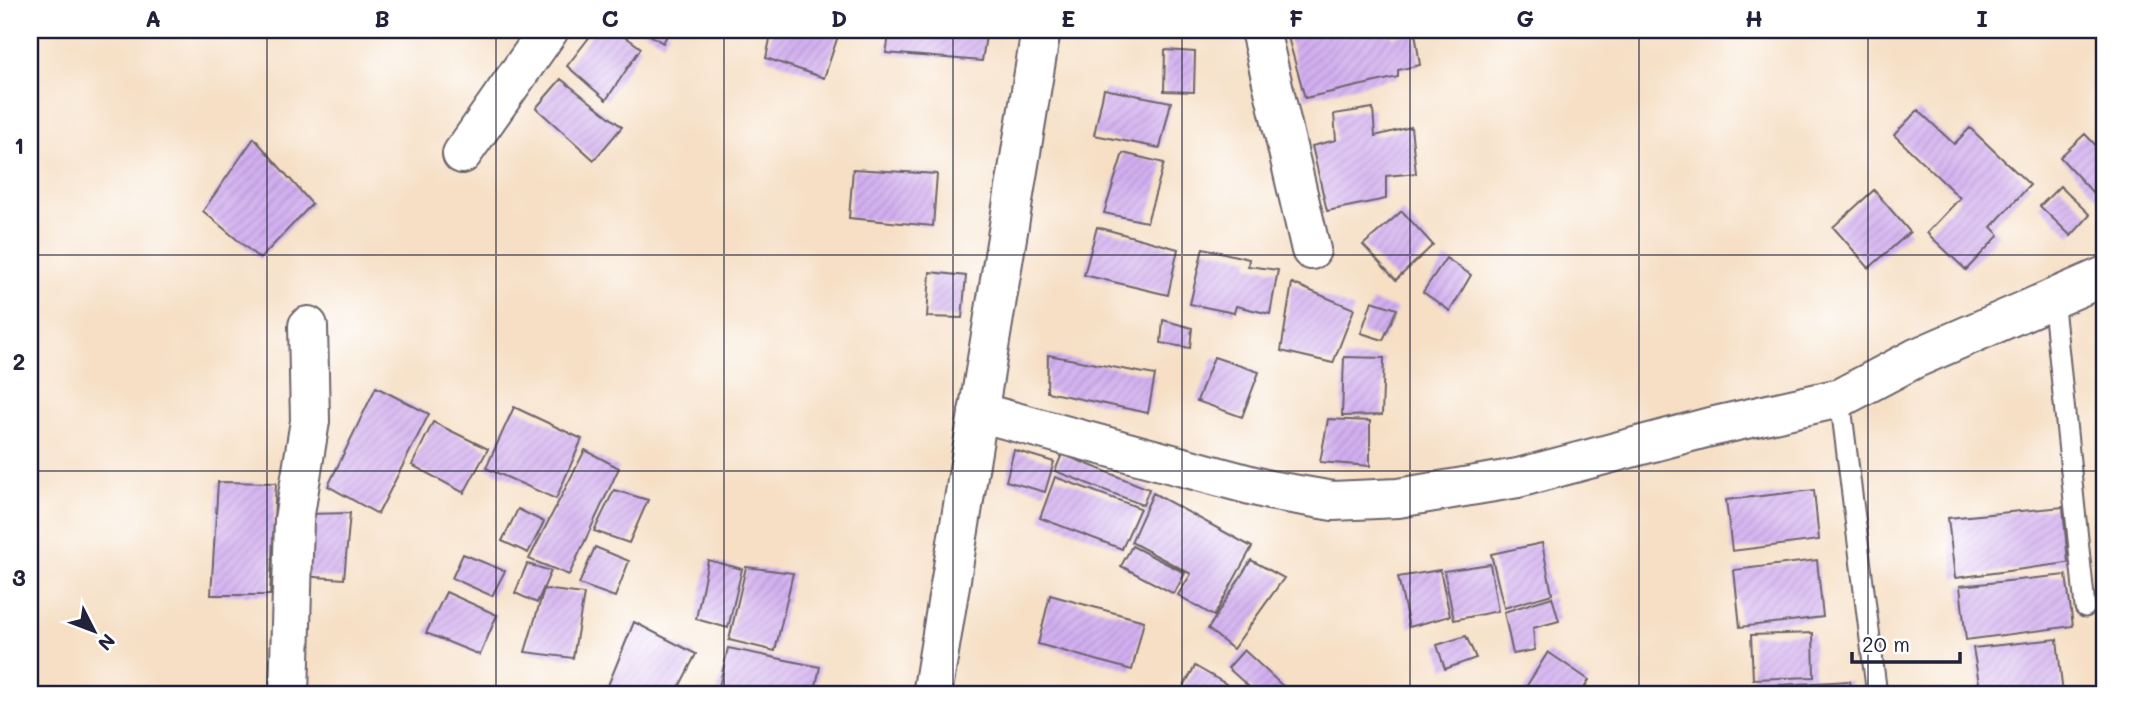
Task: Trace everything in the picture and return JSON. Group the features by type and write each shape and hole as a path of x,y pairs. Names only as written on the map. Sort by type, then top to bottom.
{"street":[{"path":"462,154 549,30"},
{"path":"932,695 1041,30"},
{"path":"1260,30 1311,250"},
{"path":"978,412 1269,490 1333,501 1398,498 1518,478 1706,428 1840,398 1916,358 2102,273"},
{"path":"289,695 294,520 310,421 308,326"}],"lane":[{"path":"2053,297 2085,607"},
{"path":"1840,398 1877,695"}],"building":[{"path":"595,30 616,30 641,48 606,100 567,66"},
{"path":"642,30 670,30 663,43"},
{"path":"772,30 840,30 824,78 766,58"},
{"path":"890,30 987,30 982,61 886,53"},
{"path":"1286,30 1391,30 1392,37 1415,32 1420,65 1398,70 1398,77 1305,98"},
{"path":"1165,50 1195,52 1194,92 1164,91"},
{"path":"561,79 622,127 594,160 536,108"},
{"path":"1104,89 1171,102 1160,148 1094,135"},
{"path":"1373,108 1375,136 1411,127 1416,173 1386,176 1386,199 1327,211 1312,146 1336,140 1334,114"},
{"path":"1918,110 1954,144 1970,128 2030,185 1991,227 1999,235 1966,270 1927,233 1960,198 1894,135"},
{"path":"2085,134 2105,155 2105,206 2060,157"},
{"path":"254,138 312,204 260,259 203,211"},
{"path":"1123,153 1164,163 1147,222 1104,213"},
{"path":"853,169 937,174 933,226 849,218"},
{"path":"2060,186 2090,215 2071,236 2040,206"},
{"path":"1874,190 1910,232 1869,268 1833,227"},
{"path":"1402,211 1433,245 1396,280 1363,245"},
{"path":"1097,227 1178,249 1168,295 1084,275"},
{"path":"1203,248 1249,259 1248,266 1278,270 1270,314 1236,306 1234,313 1190,304"},
{"path":"1446,258 1471,275 1450,311 1423,292"},
{"path":"930,272 966,276 962,318 927,317"},
{"path":"1292,283 1354,309 1333,363 1281,351"},
{"path":"1372,301 1397,309 1383,340 1361,333"},
{"path":"1163,320 1192,328 1190,348 1161,343"},
{"path":"1048,355 1155,375 1148,413 1047,392"},
{"path":"1214,357 1259,372 1242,417 1197,401"},
{"path":"1344,357 1384,358 1382,415 1342,416"},
{"path":"376,387 429,414 378,514 328,486"},
{"path":"514,407 582,439 556,499 486,468"},
{"path":"1328,419 1370,421 1370,466 1320,462"},
{"path":"433,422 488,449 464,493 412,465"},
{"path":"585,450 619,468 569,575 529,559"},
{"path":"1014,450 1054,462 1045,492 1006,481"},
{"path":"1062,454 1149,489 1143,505 1055,471"},
{"path":"1055,477 1140,508 1122,549 1040,518"},
{"path":"218,482 276,483 270,595 211,595"},
{"path":"614,490 648,500 629,543 594,531"},
{"path":"1814,490 1819,540 1732,551 1726,500"},
{"path":"1153,493 1252,547 1214,616 1178,595 1191,574 1131,542"},
{"path":"2063,507 2068,563 1955,578 1948,518"},
{"path":"518,509 544,522 528,553 502,541"},
{"path":"350,513 344,579 301,576 307,514"},
{"path":"1542,543 1552,594 1504,608 1491,554"},
{"path":"1132,546 1185,573 1174,594 1121,566"},
{"path":"595,547 629,561 615,597 579,584"},
{"path":"463,554 505,571 492,596 452,578"},
{"path":"708,560 742,569 728,628 696,619"},
{"path":"1251,560 1284,578 1233,649 1208,629"},
{"path":"1817,560 1823,617 1740,627 1734,570"},
{"path":"527,564 551,571 537,603 515,593"},
{"path":"1490,564 1498,611 1454,620 1444,571"},
{"path":"746,567 793,573 775,651 729,640"},
{"path":"1440,570 1450,616 1409,627 1398,577"},
{"path":"2066,575 2073,626 1966,640 1960,586"},
{"path":"544,589 584,594 573,658 525,652"},
{"path":"446,592 497,615 480,655 426,633"},
{"path":"1050,595 1144,621 1132,670 1038,644"},
{"path":"1552,597 1559,621 1533,628 1535,650 1513,654 1504,612"},
{"path":"634,622 696,654 675,695 604,695"},
{"path":"1813,633 1814,677 1753,679 1751,635"},
{"path":"1466,636 1476,658 1445,669 1437,645"},
{"path":"2057,639 2063,695 1981,695 1973,648"},
{"path":"728,648 820,667 814,695 717,695"},
{"path":"1244,650 1287,690 1282,695 1258,695 1228,668"},
{"path":"1548,652 1589,680 1580,695 1521,695"},
{"path":"1195,666 1226,684 1220,695 1179,695"},
{"path":"1850,681 1851,695 1743,695 1743,687"},
{"path":"1945,689 1946,695 1910,695 1910,694"}]}
